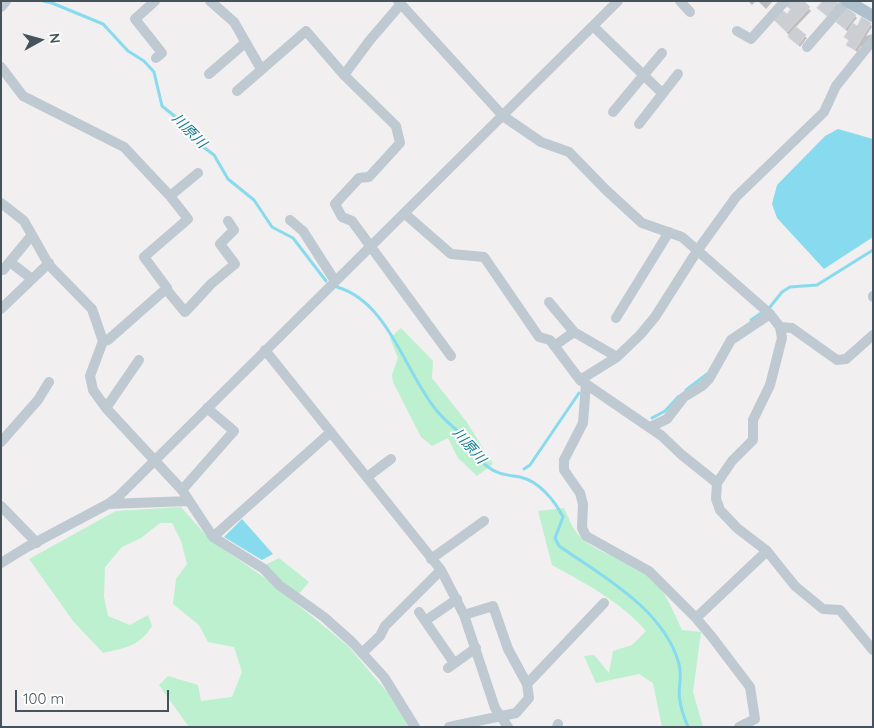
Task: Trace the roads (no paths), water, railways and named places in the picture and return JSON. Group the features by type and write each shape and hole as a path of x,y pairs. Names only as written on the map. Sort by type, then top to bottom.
{"main road":[{"path":"847,1 873,16"}],"street":[{"path":"1,7 6,1"},
{"path":"155,1 135,19 162,53 156,58"},
{"path":"210,1 234,22 261,69"},
{"path":"680,1 690,12"},
{"path":"737,31 751,39 785,1"},
{"path":"807,47 847,1"},
{"path":"1,563 108,504 155,460 616,2"},
{"path":"344,75 400,3 503,116 541,142 569,152 642,223 682,237 767,312 780,327 782,338 780,351 770,385 753,420 753,440 732,461 717,483 716,499 720,510 737,528 768,551 795,586 823,609 840,610 873,650"},
{"path":"593,26 662,93"},
{"path":"237,91 306,31 344,75 396,126 400,143 369,177 359,178 335,204 342,216 352,221 451,356"},
{"path":"583,382 617,357 655,317 697,252 736,197 824,112 836,86 873,40"},
{"path":"209,74 214,64 245,43"},
{"path":"613,112 662,53"},
{"path":"1,67 22,96 124,147 170,196 188,219 144,257 185,312 211,284 235,264 220,244 234,230 228,221"},
{"path":"638,124 678,74"},
{"path":"170,196 198,173"},
{"path":"1,203 24,222 48,263 92,309 103,341 90,376 93,390 106,408 182,490 213,537 264,569 299,601 324,617 362,653 397,695 415,727"},
{"path":"404,213 451,254 484,257 539,337 550,340 583,382 650,427 717,483"},
{"path":"290,220 303,231 335,282"},
{"path":"616,318 669,232"},
{"path":"32,235 7,266 32,279"},
{"path":"1,309 48,263"},
{"path":"103,341 108,340 166,289"},
{"path":"549,302 574,332 617,357"},
{"path":"650,427 667,419 684,397 702,386 720,364 731,340 767,312"},
{"path":"780,327 792,328 837,360 846,358 873,336"},
{"path":"554,346 574,332"},
{"path":"265,350 440,570 464,615 486,682 508,727"},
{"path":"106,408 139,360"},
{"path":"1,442 38,400 49,382"},
{"path":"583,382 583,423 564,460 564,470 580,493 582,528 586,536 649,571 696,618 712,637 750,687 755,719 739,727"},
{"path":"182,490 234,431 207,408"},
{"path":"213,537 332,432"},
{"path":"367,477 391,459"},
{"path":"108,504 189,501"},
{"path":"1,506 37,543"},
{"path":"432,559 484,521"},
{"path":"696,618 768,551"},
{"path":"362,653 380,636 385,626 440,570"},
{"path":"425,621 457,599"},
{"path":"526,684 604,603"},
{"path":"448,727 516,713 529,698 526,684 508,649 493,606 464,615"},
{"path":"419,612 451,665 476,648"}],"water":[{"path":"838,129 873,139 873,237 824,269 777,218 772,204 777,185 825,136"},
{"path":"242,519 273,554 262,560 224,537"}],"waterway":[{"name":"川原川","path":"43,1 103,24 128,51 144,61 154,72 162,106 182,122 194,140 214,155 228,179 254,200 272,227 293,238 326,281"},
{"path":"751,320 770,307 782,292 790,287 817,285 873,250"},
{"name":"川原川","path":"337,287 355,295 370,307 383,323 415,378 440,415 461,434 484,464 500,473 527,479 546,492 563,517 555,538 559,546 630,596 646,610 660,627 671,644 679,664 679,697 688,727"},
{"path":"686,390 707,374"},
{"path":"524,469 530,465 579,393"},
{"path":"652,418 665,411 679,396"}]}
